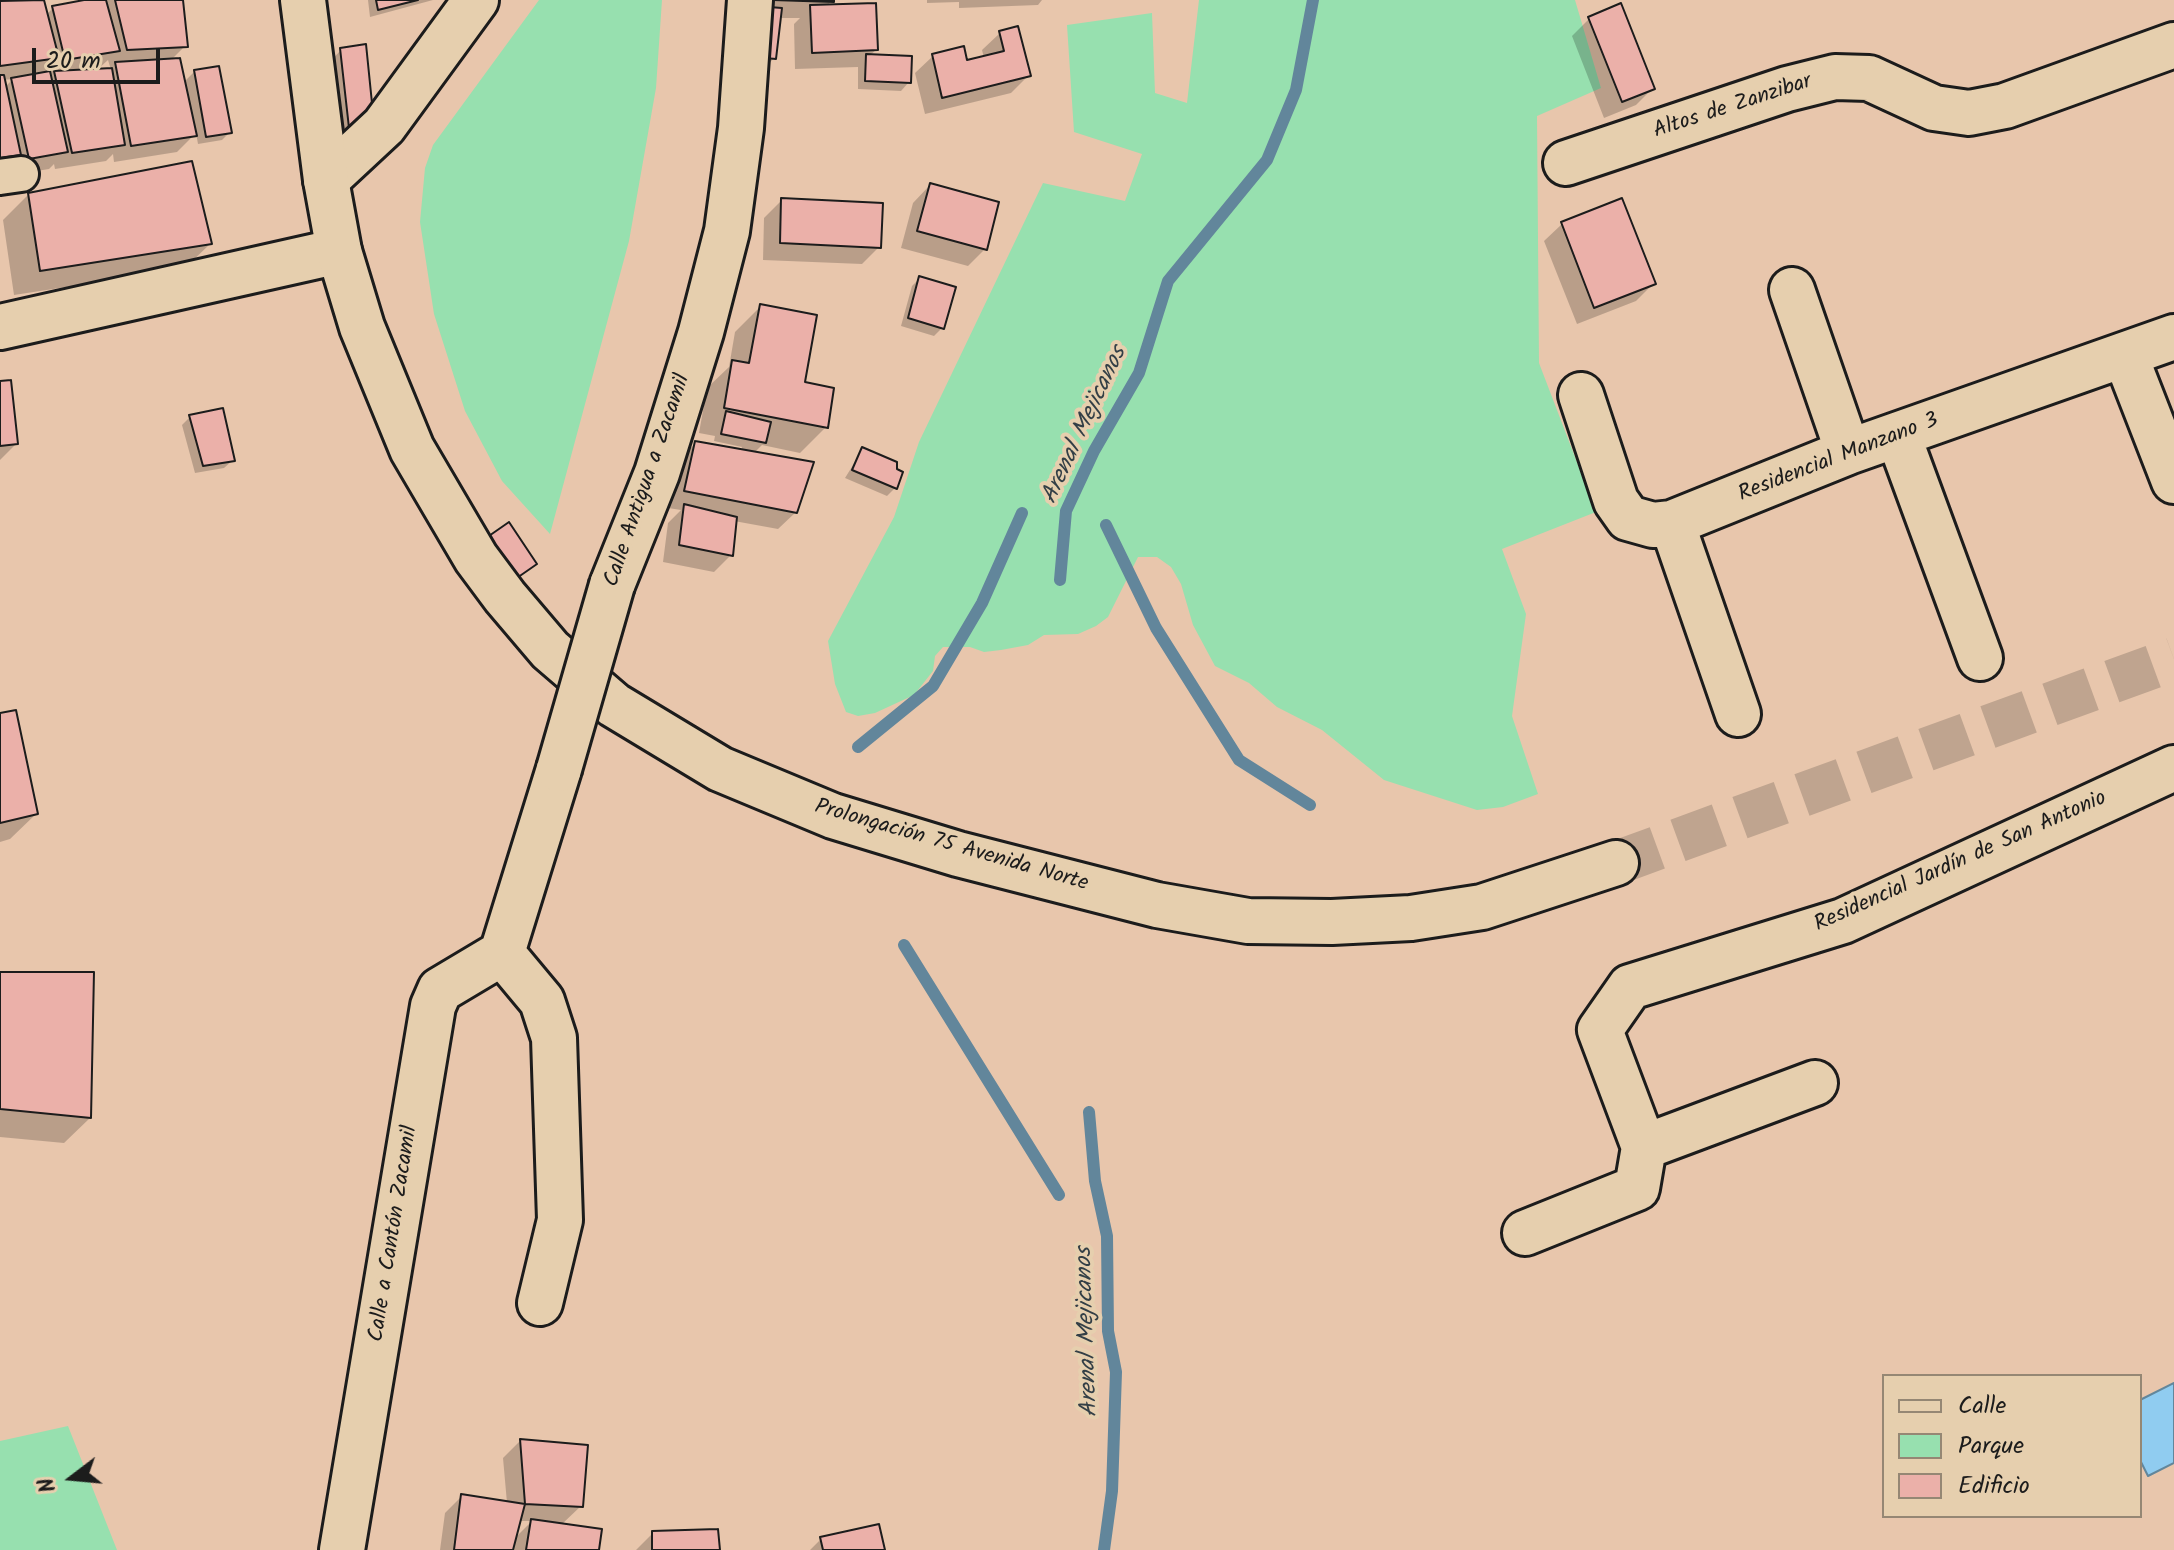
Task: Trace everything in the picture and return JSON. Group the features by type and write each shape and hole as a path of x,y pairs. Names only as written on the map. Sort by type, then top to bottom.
{"street":[{"name":"Prolongación 75 Avenida Norte","path":"303,0 326,180 339,251 362,327 412,449 476,558 560,659 614,705 720,769 833,816 958,854 1157,905 1248,921 1332,922 1425,916 1482,907 1616,863"},
{"path":"326,180 384,126 476,0"},
{"name":"Calle Antigua a Zacamil","path":"502,953 612,585 657,473 727,231 741,128 750,0"},
{"name":"Altos de Zanzibar","path":"1566,163 1787,89 1835,77 1869,78 1934,108 1969,113 2005,106 2174,45"},
{"path":"0,327 339,251"},
{"path":"1792,290 1848,452"},
{"name":"Residencial Manzano 3","path":"1581,395 1616,501 1628,518 1640,524 1672,523 1848,452 2174,337"},
{"path":"2125,355 2174,481"},
{"path":"1898,435 1980,658"},
{"path":"1672,523 1738,714"},
{"name":"Residencial Jardín de San Antonio","path":"1644,1147 1600,1030 1630,987 1843,921 2174,768"},
{"path":"502,953 542,1001 554,1038 560,1220 540,1303"},
{"name":"Calle a Cantón Zacamil","path":"342,1550 433,1006 440,990 502,953"},
{"path":"1525,1233 1637,1188 1644,1147 1815,1083"}],"green space":[{"path":"539,0 662,0 656,88 629,241 550,534 502,481 465,411 434,314 420,222 425,168 433,145"},
{"path":"1199,0 1575,0 1601,88 1537,116 1539,363 1596,512 1502,549 1526,614 1512,716 1538,794 1503,807 1477,810 1384,780 1322,730 1277,707 1249,683 1215,666 1193,625 1181,584 1171,567 1157,557 1138,557 1108,617 1096,626 1078,634 1044,635 1028,645 1001,650 984,652 970,647 943,647 935,656 933,671 914,695 875,713 858,716 846,712 835,684 828,641 894,517 919,442 1043,183 1125,201 1142,154 1074,132 1067,25 1152,13 1155,93 1187,103"},
{"path":"68,1426 117,1550 0,1550 0,1441"}],"water":[{"path":"2174,1383 2174,1463 2148,1476 2142,1464 2142,1399"}],"building":[{"path":"44,0 59,58 0,66 0,1"},
{"path":"84,0 106,0 120,51 65,60 52,6"},
{"path":"115,0 183,0 188,47 127,50"},
{"path":"376,0 418,0 378,10"},
{"path":"773,0 834,0 834,2"},
{"path":"876,3 878,50 812,53 810,5"},
{"path":"1621,3 1655,89 1622,102 1588,17"},
{"path":"769,7 782,8 776,59 765,58"},
{"path":"1018,26 1031,76 942,98 932,54 964,46 967,60 1004,51 999,31"},
{"path":"366,44 374,123 349,128 340,48"},
{"path":"866,54 912,56 911,83 865,81"},
{"path":"180,58 197,136 131,146 115,62"},
{"path":"219,66 232,133 206,137 194,70"},
{"path":"112,68 125,145 72,153 54,71"},
{"path":"50,71 68,152 29,159 11,78"},
{"path":"0,75 4,75 21,155 0,158"},
{"path":"192,161 212,244 40,271 28,193"},
{"path":"930,183 999,202 987,250 917,231"},
{"path":"781,198 883,203 881,248 780,243"},
{"path":"1622,198 1656,284 1594,308 1561,222"},
{"path":"919,276 956,287 944,329 908,318"},
{"path":"760,304 817,315 805,382 834,388 828,428 724,408 732,360 749,363"},
{"path":"11,380 18,444 0,446 0,381"},
{"path":"223,408 235,461 203,466 189,415"},
{"path":"726,411 771,422 766,443 721,434"},
{"path":"695,441 814,462 797,513 684,491"},
{"path":"862,447 897,462 897,469 903,472 897,489 852,470"},
{"path":"684,504 737,517 733,556 679,545"},
{"path":"509,522 537,564 514,580 486,538"},
{"path":"16,710 38,814 0,823 0,713"},
{"path":"0,972 94,972 91,1118 0,1109"},
{"path":"520,1439 588,1445 583,1507 525,1504"},
{"path":"461,1494 525,1504 513,1550 454,1550"},
{"path":"531,1519 602,1529 599,1550 526,1550"},
{"path":"879,1524 885,1550 823,1550 820,1537"},
{"path":"718,1529 720,1550 652,1550 652,1531"}],"waterway":[{"name":"Arenal Mejicanos","path":"1060,580 1066,511 1094,451 1139,373 1168,281 1267,160 1296,90 1313,0"},
{"path":"858,747 933,686 982,603 1022,513"},
{"path":"1106,525 1156,628 1239,760 1310,805"},
{"path":"904,945 1059,1195"},
{"name":"Arenal Mejicanos","path":"1089,1112 1095,1181 1107,1236 1108,1331 1116,1372 1112,1491 1104,1550"}],"tunnel":[{"path":"1616,863 2174,659"}]}
